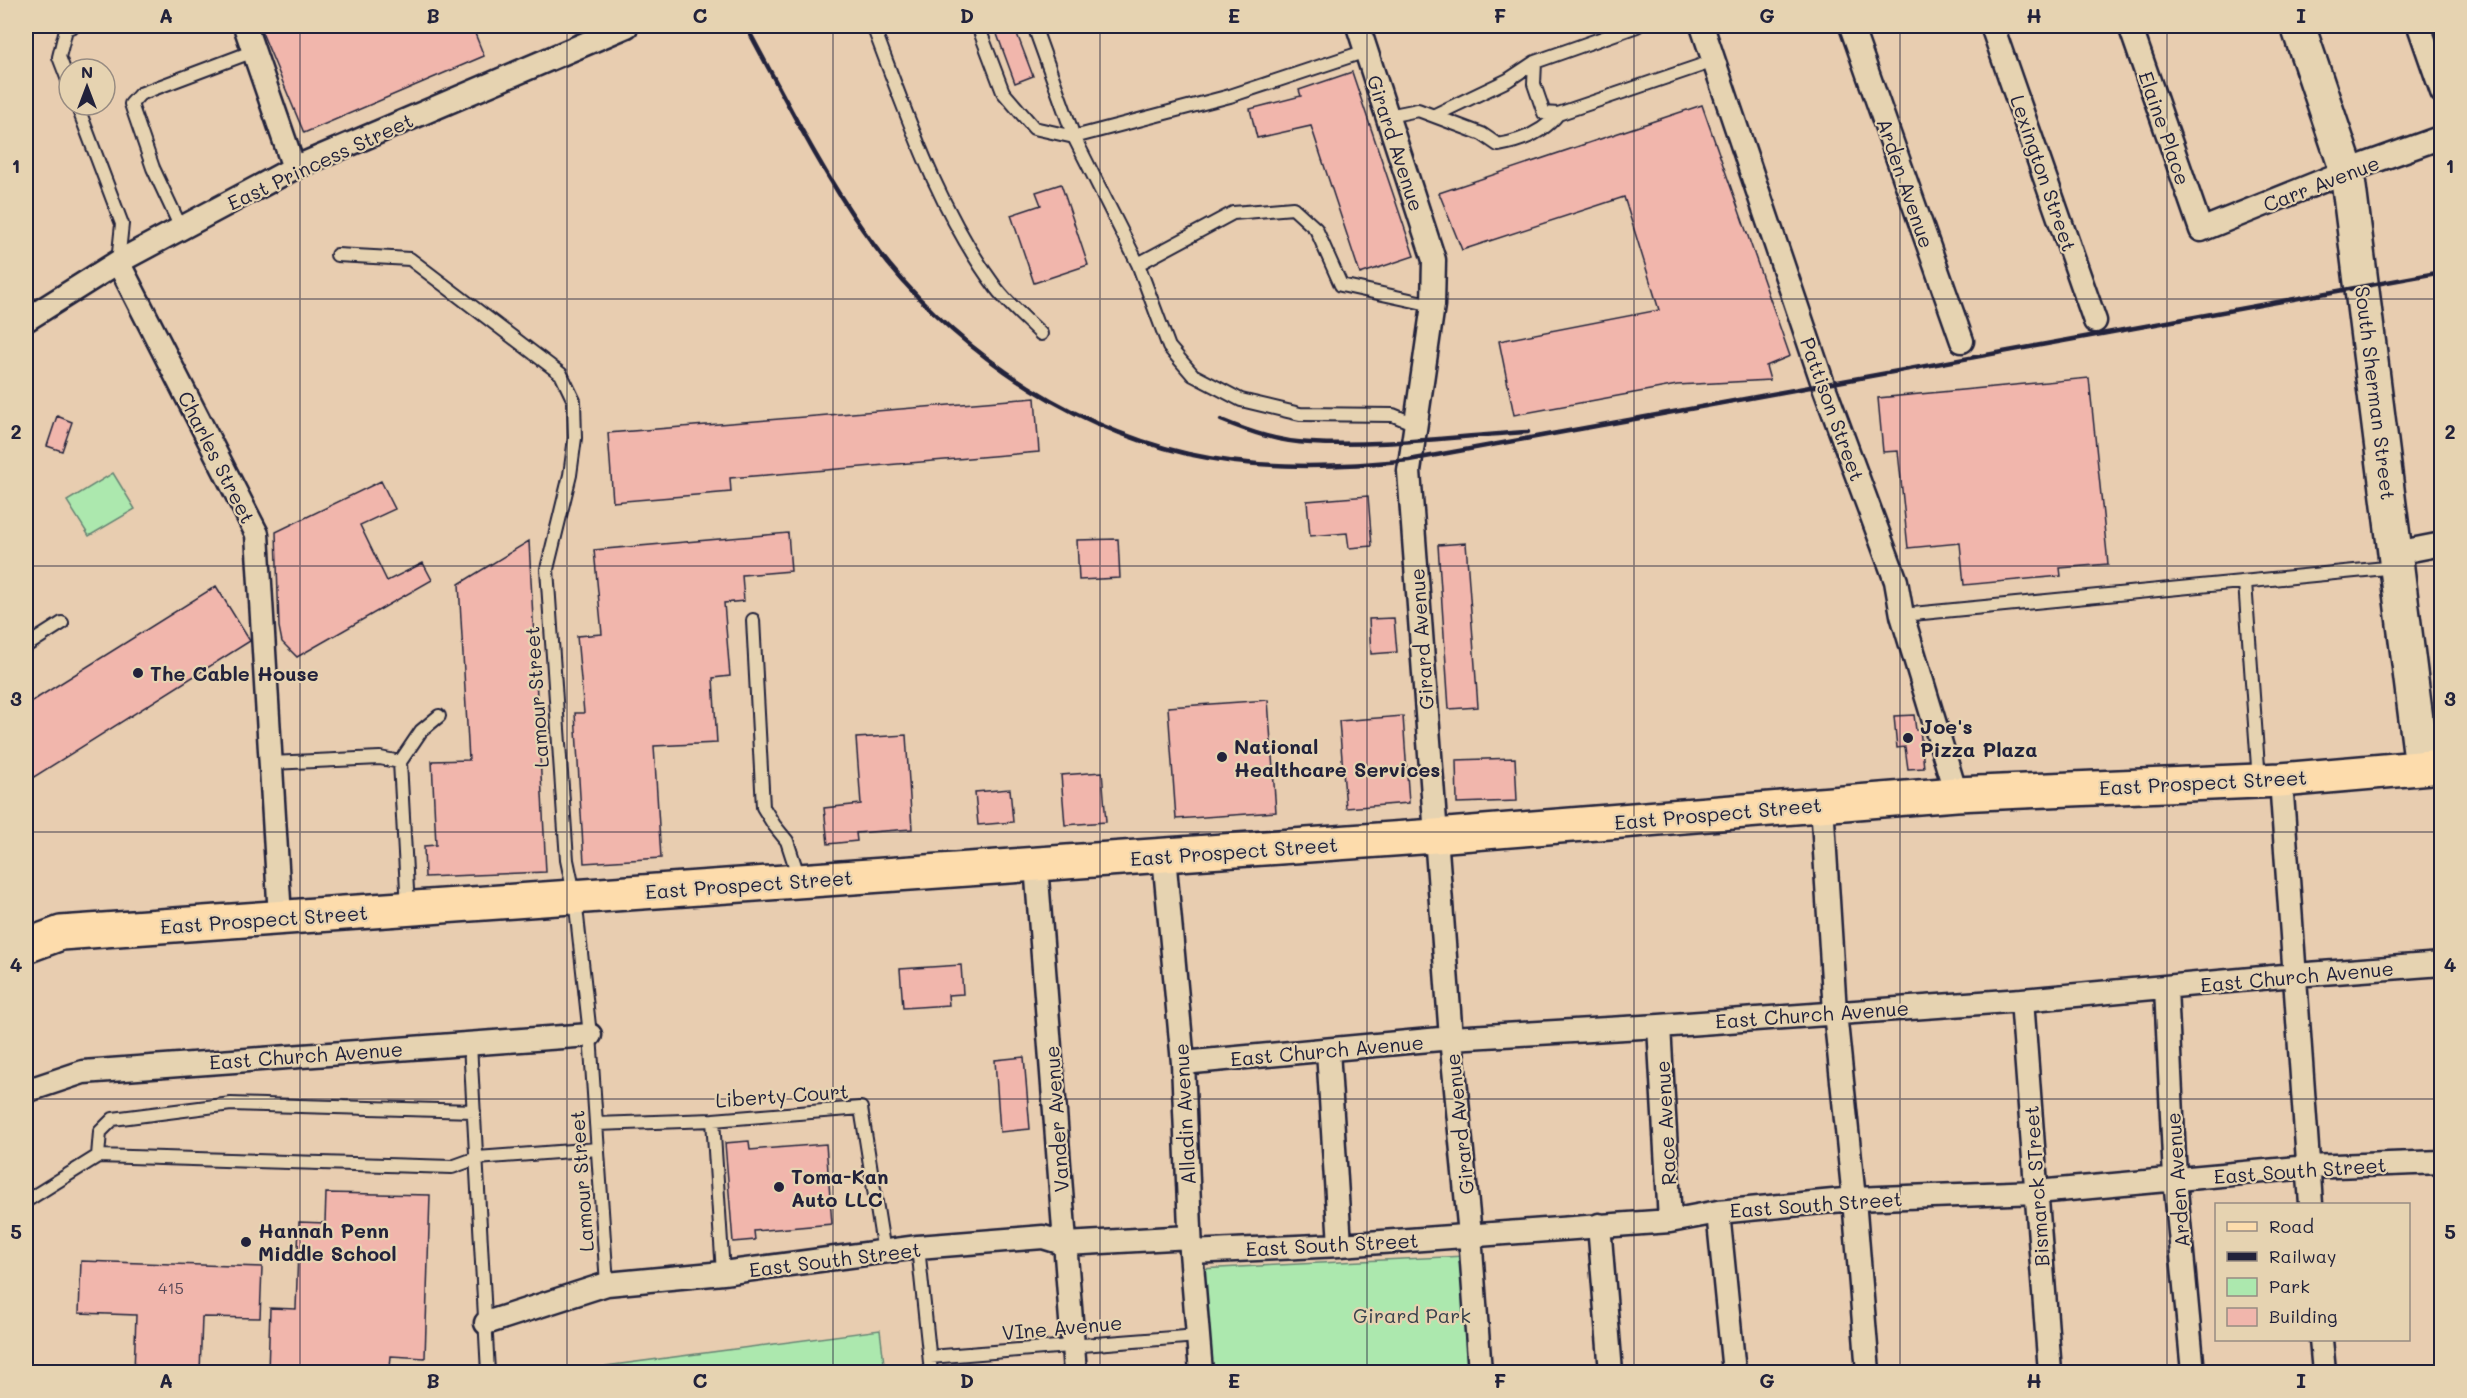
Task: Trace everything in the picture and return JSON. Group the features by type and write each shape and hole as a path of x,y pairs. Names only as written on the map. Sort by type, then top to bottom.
{"main road":[{"name":"South Sherman Street","path":"2298,26 2347,171 2397,560 2432,766"},
{"name":"East Prospect Street","path":"26,934 408,910 799,880 1164,856 1956,794 2270,780 2432,766"},
{"path":"26,946 61,933"}],"street":[{"path":"245,26 294,168"},
{"name":"East Princess Street","path":"26,320 118,262 294,168 627,26"},
{"name":"Girard Avenue","path":"1358,26 1434,260 1433,305 1408,471 1451,1038 1470,1235 1480,1372"},
{"name":"Pattison Street","path":"1702,26 1819,373 1896,581 1902,615 1956,794"},
{"name":"Arden Avenue","path":"1851,26 1962,340"},
{"name":"Lexington Street","path":"1992,26 2096,321"},
{"name":"Elaine Place","path":"2130,26 2201,230"},
{"path":"2419,26 2442,92"},
{"name":"Carr Avenue","path":"2201,230 2347,171 2442,137"},
{"name":"Charles Street","path":"118,262 257,534 280,917"},
{"path":"2397,560 2442,544"},
{"path":"2270,780 2295,975 2311,1203"},
{"path":"1822,804 1835,1012 1854,1199 1868,1372"},
{"name":"Alladin Avenue","path":"1164,856 1183,1063 1190,1245 1201,1372"},
{"name":"Vander Avenue","path":"1036,865 1075,1372"},
{"name":"East Church Avenue","path":"1183,1063 1451,1038 1659,1026 2022,1000 2442,964"},
{"name":"Arden Avenue","path":"2166,988 2175,1179 2193,1372"},
{"name":"Bismarck STreet","path":"2022,1000 2050,1372"},
{"name":"Race Avenue","path":"1659,1026 1670,1221"},
{"name":"East Church Avenue","path":"26,1091 82,1072 590,1035"},
{"path":"1328,1050 1340,1245"},
{"name":"East South Street","path":"486,1323 607,1284 723,1274 918,1247 1043,1237 1065,1244 1340,1245 1670,1221 1718,1212 1854,1199 2037,1192 2308,1167 2442,1162"},
{"path":"1718,1212 1734,1372"},
{"path":"1599,1225 1611,1372"},
{"path":"2321,1341 2324,1372"}],"lane":[{"path":"59,57 66,29 73,26"},
{"path":"873,26 911,126 953,221 996,289 1041,334"},
{"path":"978,26 1003,92 1034,128 1074,137 1230,96 1366,51"},
{"path":"1034,26 1074,137 1138,264 1169,347 1193,375 1241,400 1300,414 1393,415 1415,423"},
{"path":"1436,115 1508,80 1535,62 1637,26"},
{"path":"181,228 153,168 131,104 140,94 254,51"},
{"path":"1535,62 1534,84 1544,113 1558,114 1714,61"},
{"path":"1388,116 1418,110 1482,134 1498,145 1514,142 1535,133 1548,126 1558,114"},
{"path":"82,117 122,224 118,262"},
{"path":"1138,264 1233,213 1293,208 1316,229 1341,285 1433,305"},
{"name":"Lamour Street","path":"336,255 410,259 561,374 574,401 575,438 570,475 547,569 567,860 575,898 590,1035 607,1284"},
{"path":"1902,615 2245,582 2397,560"},
{"path":"2245,582 2270,780"},
{"path":"753,620 763,807 787,842 799,880"},
{"path":"26,646 62,623"},
{"path":"408,910 400,762 421,731 439,716"},
{"path":"271,763 380,758 400,762"},
{"path":"470,1044 488,1372"},
{"path":"98,1156 100,1132 113,1119 231,1104 474,1111"},
{"name":"Liberty Court","path":"596,1124 713,1120 861,1108 884,1252"},
{"path":"713,1120 723,1274"},
{"path":"26,1201 98,1156 452,1167 477,1158 598,1149"},
{"path":"918,1247 931,1372"},
{"name":"VIne Avenue","path":"930,1357 1198,1336"}],"green space":[{"path":"113,473 135,509 89,536 67,501"},
{"name":"Girard Park","path":"1465,1256 1473,1372 1207,1372 1199,1269"},
{"path":"880,1330 885,1372 607,1372 606,1366"}],"building":[{"path":"271,26 472,26 484,56 304,133 261,30"},
{"path":"994,26 1014,26 1033,76 1015,83"},
{"path":"1352,72 1414,256 1360,274 1311,126 1257,138 1250,109 1301,96 1299,90"},
{"path":"1702,105 1790,356 1766,366 1770,380 1677,385 1514,415 1499,341 1659,310 1624,197 1462,250 1439,193"},
{"path":"1061,184 1088,265 1034,283 1011,215 1041,205 1036,192"},
{"path":"2089,378 2108,564 2060,568 2061,576 1964,585 1960,543 1908,548 1898,451 1883,452 1878,398"},
{"path":"1035,398 1039,452 730,478 731,492 613,502 608,433"},
{"path":"57,416 72,422 62,451 47,446"},
{"path":"381,481 395,509 360,525 387,581 423,563 432,580 297,657 282,642 279,627 276,532"},
{"path":"1368,496 1372,546 1349,548 1347,533 1310,536 1307,501"},
{"path":"788,533 791,571 742,575 744,601 724,603 730,676 713,678 717,743 654,746 661,858 584,863 575,713 584,713 577,636 602,634 594,550"},
{"path":"1118,539 1120,578 1079,580 1077,540"},
{"path":"529,541 546,872 425,877 424,846 436,845 432,761 469,760 459,584"},
{"path":"1466,543 1478,707 1449,709 1438,545"},
{"name":"The Cable House","path":"216,586 250,641 26,782 26,705"},
{"path":"1394,618 1397,652 1371,654 1369,619"},
{"name":"National Healthcare Services","path":"1268,700 1276,812 1176,819 1168,707"},
{"name":"Joe's Pizza Plaza","path":"1914,715 1916,730 1920,729 1924,768 1908,769 1905,747 1897,748 1894,716"},
{"path":"1403,716 1409,803 1346,808 1339,721"},
{"path":"906,735 912,829 856,833 857,841 828,844 824,808 861,804 856,738"},
{"path":"1515,758 1517,801 1457,803 1456,760"},
{"path":"1102,772 1106,822 1065,825 1061,775"},
{"path":"1010,789 1013,822 978,825 975,792"},
{"path":"961,965 963,994 948,995 949,1005 903,1008 900,969"},
{"path":"1024,1057 1030,1129 1000,1132 995,1060"},
{"name":"Toma-Kan Auto LLC","path":"749,1141 750,1150 826,1144 832,1224 754,1231 755,1240 733,1242 725,1143"},
{"path":"326,1193 430,1195 425,1358 391,1356 390,1368 364,1368 363,1372 268,1372 270,1308 296,1309 299,1222 325,1223"},
{"path":"81,1261 262,1267 260,1318 202,1317 200,1372 134,1372 136,1315 79,1313"}],"railway":[{"path":"746,26 802,130 847,206 893,270 928,307 965,341 1006,372 1049,399 1093,422 1140,440 1215,459 1298,466 1354,465 1409,460 2442,272"},
{"path":"1221,420 1265,436 1311,443 1392,442 1528,432"}],"place":[{"name":"The Cable House","path":"138,673"},
{"name":"Joe's Pizza Plaza","path":"1908,738"},
{"name":"National Healthcare Services","path":"1222,757"},
{"name":"Toma-Kan Auto LLC","path":"779,1187"},
{"name":"Hannah Penn Middle School","path":"246,1242"}]}
